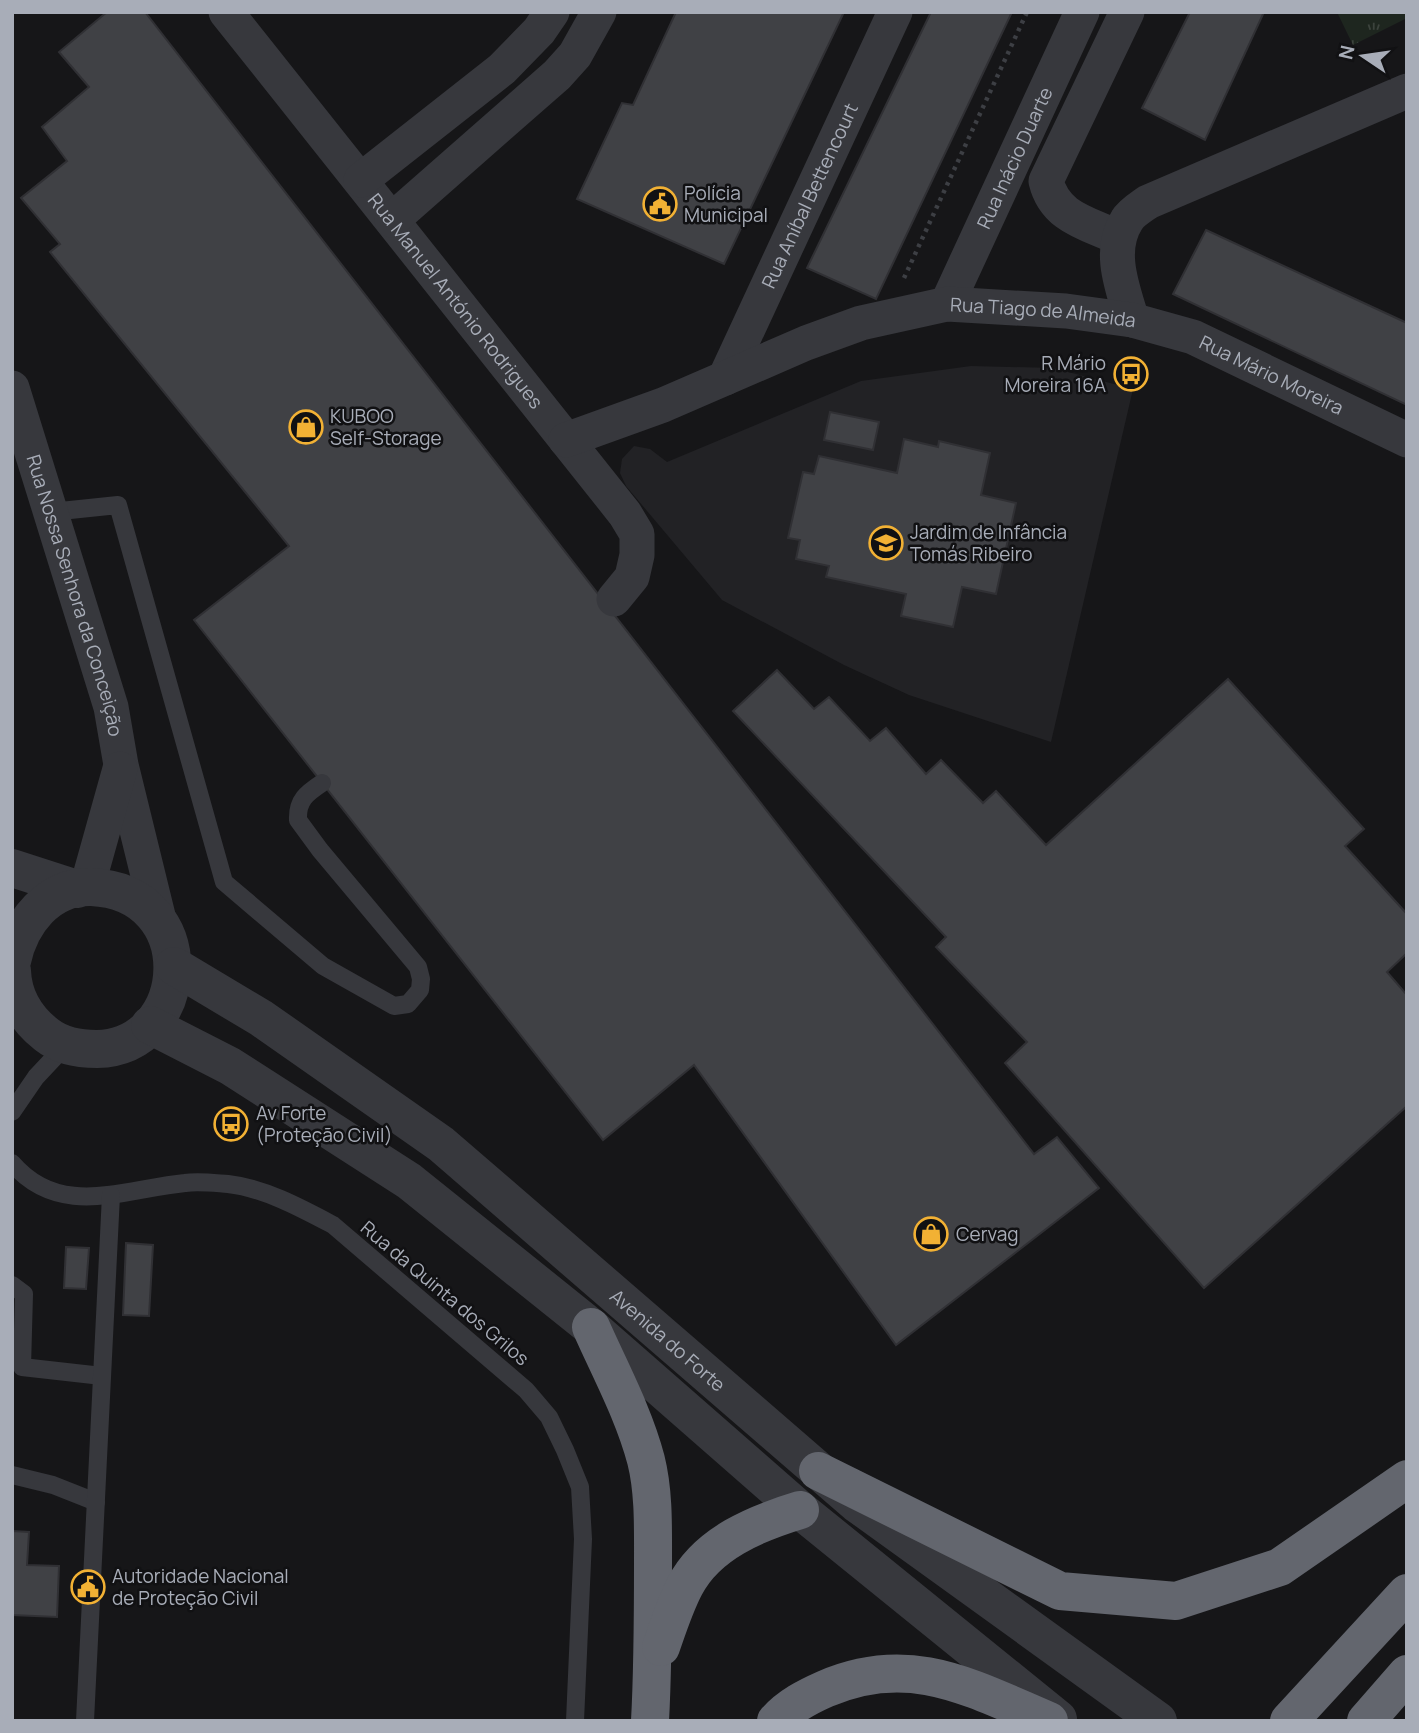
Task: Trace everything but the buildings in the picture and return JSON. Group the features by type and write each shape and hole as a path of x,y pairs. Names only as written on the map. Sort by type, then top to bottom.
{"highway":[{"path":"591,1327 634,1425 646,1460 652,1503 653,1665 650,1721"},
{"path":"818,1471 1060,1591 1176,1601 1280,1567 1407,1479"},
{"path":"653,1665 685,1585 704,1560 730,1539 774,1518 800,1510"},
{"path":"1289,1721 1407,1593"},
{"path":"776,1721 809,1696 838,1683 900,1671 954,1681 1049,1721"},
{"path":"1366,1721 1407,1674"}],"street":[{"name":"Rua Manuel António Rodrigues","path":"226,12 625,514 637,534 637,555 632,577 614,599"},
{"path":"361,180 502,69 539,32 552,12"},
{"path":"392,219 557,75 575,55 599,12"},
{"name":"Rua Aníbal Bettencourt","path":"725,378 895,12"},
{"name":"Rua Inácio Duarte","path":"947,304 1083,12"},
{"name":"Rua Inácio Duarte","path":"1119,238 1072,217 1050,196 1046,181 1127,12"},
{"path":"1119,238 1128,218 1148,202 1407,91"},
{"name":"Rua Tiago de Almeida","path":"566,440 663,405 806,343 861,323 947,304 1066,310 1132,320 1117,268 1119,238"},
{"name":"Rua Mário Moreira","path":"1132,320 1193,337 1407,440"},
{"name":"Rua Nossa Senhora da Conceição","path":"12,388 111,707 121,765 160,924"},
{"name":"Rua Nossa Senhora da Conceição","path":"82,888 121,765"},
{"path":"12,868 82,888"},
{"path":"82,888 108,888 129,895 147,907 160,924 167,937 174,965 172,987 164,1008 136,1037 120,1045 93,1049 66,1045 36,1026 24,1011 13,985 16,942 25,923 40,907 57,895 82,888"},
{"name":"Avenida do Forte","path":"174,965 261,1018 441,1144 856,1503 1158,1721"},
{"name":"Avenida do Forte","path":"150,1025 230,1066 409,1181 591,1327 800,1510 1059,1721"},
{"path":"800,1510 856,1503"}],"lane":[{"path":"51,512 118,505 224,882 323,966 394,1006 408,1004 420,990 418,967 298,820 300,802 307,793 323,783"},
{"path":"12,1112 36,1077 66,1045"},
{"name":"Rua da Quinta dos Grilos","path":"12,1163 33,1183 55,1193 78,1196 111,1195 187,1182 230,1185 261,1193 299,1208 333,1225 526,1390 549,1418 580,1487 583,1539 575,1721"},
{"path":"85,1721 111,1195"},
{"path":"12,1285 24,1294 17,1366 102,1376"},
{"path":"12,1475 53,1485 96,1502"}],"path":[{"path":"886,317 1027,12"}],"shaded area":[{"name":"Jardim de Infância Tomás Ribeiro","path":"971,366 1053,368 1133,389 1051,742 909,695 844,665 722,600 626,486 620,473 622,459 634,446 650,449 667,462 861,381"}],"green space":[{"path":"1337,12 1407,12 1407,18 1353,45"}],"place":[{"name":"Polícia Municipal","path":"660,204"},
{"name":"R Mário Moreira 16A","path":"1131,374"},
{"name":"KUBOO Self-Storage","path":"306,427"},
{"name":"Jardim de Infância Tomás Ribeiro","path":"886,543"},
{"name":"Av Forte (Proteção Civil)","path":"231,1124"},
{"name":"Cervag","path":"931,1234"},
{"name":"Autoridade Nacional de Proteção Civil","path":"88,1587"}]}
